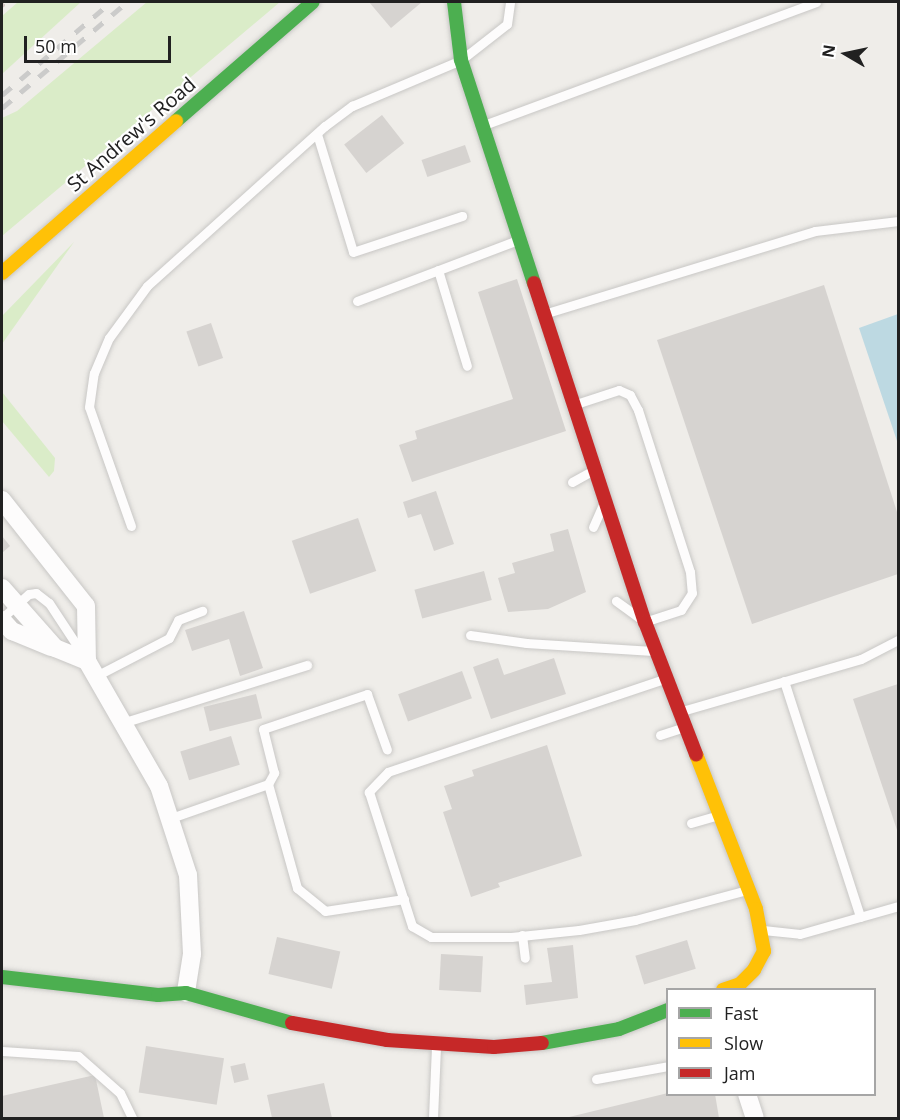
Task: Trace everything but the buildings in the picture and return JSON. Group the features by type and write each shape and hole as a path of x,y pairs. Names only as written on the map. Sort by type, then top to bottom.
{"main road":[{"name":"St Andrew's Road","path":"2,273 314,2"},
{"path":"454,2 460,60 576,404 645,622 749,889 764,951 754,970 740,984 729,988"},
{"path":"2,977 158,995 186,993 296,1024 387,1041 494,1047 555,1042 619,1029 666,1011"}],"street":[{"path":"2,500 86,606 92,668 159,786 171,818 188,875 192,954 186,993"},
{"path":"2,588 55,648"},
{"path":"2,619 12,631 55,648 92,668"},
{"path":"747,1096 755,1119"}],"lane":[{"path":"131,526 89,407 94,373 109,338 147,286 317,134 352,106 460,60 507,24 510,2"},
{"path":"483,126 816,2"},
{"path":"317,134 353,252 462,216"},
{"path":"544,314 815,231 898,221"},
{"path":"357,301 520,239"},
{"path":"438,270 467,366"},
{"path":"576,404 619,390 630,395 638,410 690,572 689,603 681,610 645,622 616,601"},
{"path":"572,482 596,468"},
{"path":"593,526 605,498"},
{"path":"2,619 17,605 36,593 49,603 92,668 169,638 178,620 202,611"},
{"path":"470,635 526,643 655,651"},
{"path":"679,712 861,659 898,640"},
{"path":"122,723 307,665"},
{"path":"666,678 388,772 369,792 412,926 431,937 522,935 636,920 749,889"},
{"path":"784,681 860,917"},
{"path":"387,750 367,694 263,729 274,772 268,784 297,888 325,911 404,899"},
{"path":"660,735 685,726"},
{"path":"171,818 268,784"},
{"path":"691,823 721,814"},
{"path":"760,930 800,934 898,906"},
{"path":"522,935 525,958"},
{"path":"433,1119 436,1043"},
{"path":"2,1051 78,1056 120,1093 132,1119"},
{"path":"596,1079 666,1066"}],"path":[{"path":"2,6 7,2"}],"green space":[{"path":"18,2 81,2 2,74 2,16"},
{"path":"147,2 280,2 2,236 2,118 17,111"},
{"path":"74,242 2,344 2,316"},
{"path":"2,392 55,458 54,471 49,477 2,421"}],"water":[{"path":"898,314 898,444 859,328"}],"railway":[{"path":"2,95 111,2"},
{"path":"2,108 127,2"}],"traffic: fast":[{"path":"176,121 313,2"},
{"path":"454,2 461,60 534,283"},
{"path":"2,977 158,995 186,993 292,1023"},
{"path":"542,1043 619,1029 666,1011"}],"traffic: slow":[{"path":"2,273 176,121"},
{"path":"696,754 756,909 764,951 754,970 740,984 729,988"}],"traffic: jam":[{"path":"534,283 645,622 696,754"},
{"path":"292,1023 387,1040 494,1047 542,1043"}]}
